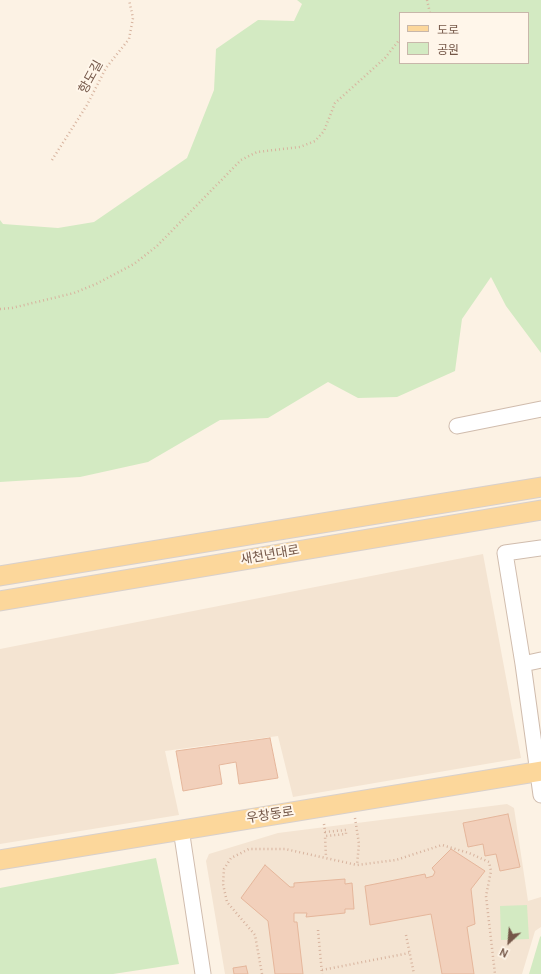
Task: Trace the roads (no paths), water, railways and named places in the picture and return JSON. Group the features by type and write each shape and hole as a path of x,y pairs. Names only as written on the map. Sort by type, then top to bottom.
{"main road":[{"name":"새천년대로","path":"0,576 541,487"},
{"name":"새천년대로","path":"0,601 541,510"},
{"name":"우창동로","path":"0,860 539,771"}],"street":[{"path":"457,426 541,409"},
{"path":"541,548 505,553 539,771 541,795"},
{"path":"523,664 541,660"},
{"path":"181,829 203,974"}]}
